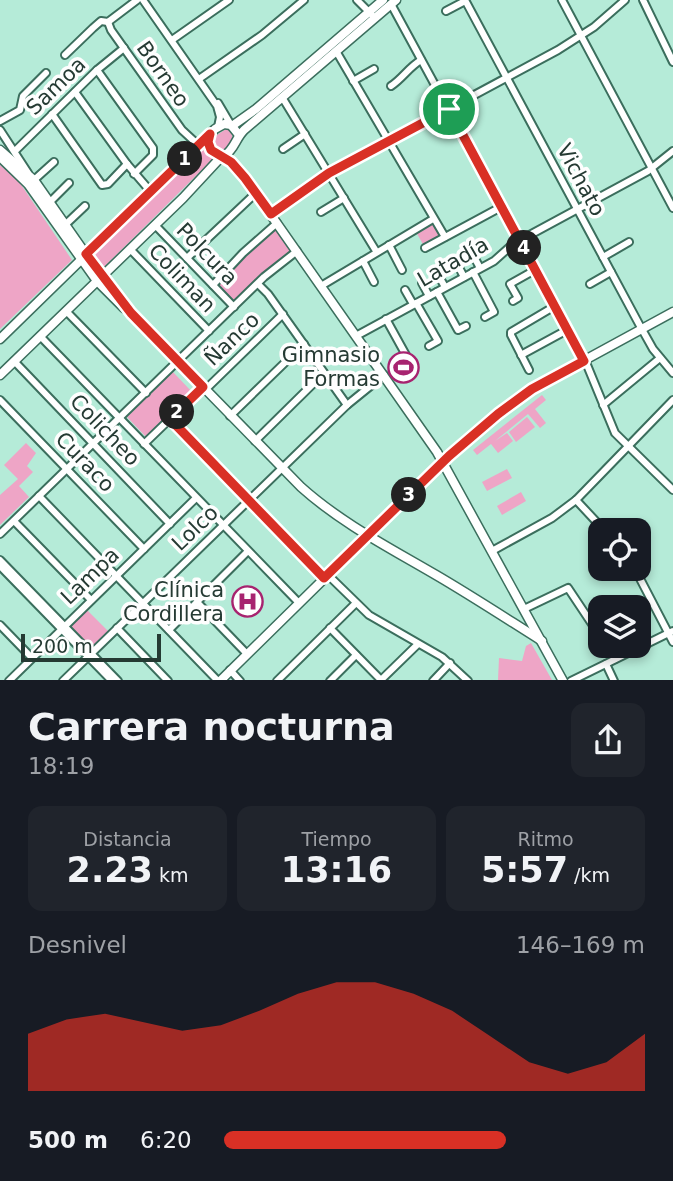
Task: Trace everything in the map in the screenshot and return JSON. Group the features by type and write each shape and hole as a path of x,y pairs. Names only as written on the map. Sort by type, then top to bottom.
{"main road":[{"path":"0,339 197,145 218,127 232,126 248,115 390,1"},
{"path":"0,375 233,148 239,135 336,51 372,15"},
{"path":"232,126 239,135"},
{"path":"210,134 208,146 214,153 223,156 245,178 443,462 562,680"},
{"path":"233,148 245,178"},
{"path":"0,150 50,202 84,257"},
{"path":"0,157 31,181 113,300 131,313 230,416 326,508 542,641"},
{"path":"220,680 443,462 522,395 673,312"},
{"path":"505,616 535,628"}],"street":[{"path":"65,55 101,21 108,22 137,0"},
{"path":"144,0 225,112 232,126"},
{"path":"172,40 229,0"},
{"path":"199,79 262,35 304,0"},
{"path":"357,0 372,15"},
{"path":"573,0 563,2 673,208"},
{"path":"271,214 329,173 581,36 625,0"},
{"path":"643,0 673,62"},
{"path":"390,1 584,361 614,433 673,490"},
{"path":"446,11 466,1"},
{"name":"Vichato","path":"466,1 642,330 673,373"},
{"name":"Borneo","path":"108,22 181,130 197,145"},
{"name":"Samoa","path":"15,151 97,70 124,48"},
{"path":"336,51 444,237"},
{"path":"391,86 401,80 409,67 421,60"},
{"path":"353,81 373,69"},
{"path":"97,70 153,148 153,155 134,174"},
{"path":"0,121 20,110 23,96 46,73"},
{"path":"75,92 134,174 151,192"},
{"path":"210,94 219,111 218,127"},
{"path":"282,97 376,251"},
{"path":"52,114 102,185 108,184 127,164"},
{"path":"0,130 31,181 54,162"},
{"path":"283,149 305,134"},
{"name":"Latadía","path":"356,336 494,261 519,240 652,168 673,151"},
{"path":"50,202 69,183"},
{"path":"187,258 256,193"},
{"path":"321,212 344,198"},
{"path":"66,224 85,205"},
{"path":"425,248 501,207"},
{"path":"321,286 433,219"},
{"path":"213,285 243,253 277,223"},
{"name":"Polcura","path":"155,225 234,307"},
{"path":"603,257 629,242"},
{"path":"389,245 402,270"},
{"name":"Coliman","path":"130,249 209,331"},
{"path":"0,534 258,284 297,251"},
{"path":"473,255 480,268"},
{"path":"363,261 374,282"},
{"path":"456,262 464,277"},
{"path":"513,302 518,298 509,285 536,270"},
{"path":"437,272 445,287"},
{"path":"473,272 494,312 485,317"},
{"path":"590,284 611,272"},
{"path":"422,283 429,296"},
{"path":"258,284 283,314 347,405"},
{"path":"405,290 438,341 429,346"},
{"path":"437,292 458,330 466,326"},
{"path":"529,370 511,332 555,306"},
{"path":"66,311 146,393"},
{"name":"Ñanco","path":"144,444 283,314"},
{"path":"386,319 407,357"},
{"path":"421,334 430,328"},
{"path":"522,355 567,330"},
{"path":"40,336 299,603"},
{"path":"230,416 304,344"},
{"path":"603,405 660,358"},
{"name":"Colicheo","path":"14,361 170,523"},
{"path":"255,441 324,373"},
{"name":"Lolco","path":"64,680 347,405 384,375"},
{"name":"Curaco","path":"0,400 144,549"},
{"path":"492,551 552,518 576,500 673,400"},
{"path":"170,419 326,577 369,615 450,663 467,680"},
{"path":"39,496 218,680"},
{"name":"Lampa","path":"10,680 197,498"},
{"path":"576,500 593,518"},
{"path":"14,521 91,600"},
{"path":"169,630 248,551"},
{"path":"0,560 115,680"},
{"path":"0,566 63,627"},
{"path":"642,581 671,632 673,642"},
{"path":"524,609 568,588 588,618"},
{"path":"197,602 247,654"},
{"path":"277,680 356,603"},
{"path":"0,625 32,658"},
{"path":"117,628 167,680"},
{"path":"330,628 381,680 418,644"},
{"path":"573,680 671,632"},
{"path":"331,680 356,655"},
{"path":"434,680 450,663"},
{"path":"606,664 614,680"},
{"path":"230,670 239,680"}],"shaded area":[{"path":"226,129 232,131 232,142 223,151 215,151 212,145 214,137"},
{"path":"202,148 208,156 214,158 100,271 90,256"},
{"path":"0,165 18,180 72,260 0,329"},
{"path":"433,219 445,237 425,248 415,230"},
{"path":"276,226 293,250 233,302 216,285 244,253"},
{"path":"172,371 193,393 147,438 127,417"},
{"path":"542,395 546,400 535,409 546,423 540,428 528,414 495,441 507,433 513,441 498,453 491,444 477,455 473,450"},
{"path":"527,417 535,427 516,442 509,432"},
{"path":"26,443 36,453 27,466 33,472 19,486 29,497 0,525 0,495 18,479 4,465"},
{"path":"507,469 512,478 487,491 482,482"},
{"path":"521,492 526,501 502,515 497,506"},
{"path":"86,609 109,632 92,649 69,625"},
{"path":"531,643 552,680 498,680 499,658 522,661 526,646"}],"place":[{"name":"Gimnasio Formas","path":"403,367"},
{"name":"Clínica Cordillera","path":"247,602"}],"route":[{"path":"449,109 584,361 522,395 498,414 449,456 324,578 170,419 203,387 131,313 86,254 210,134 208,146 211,150 231,162 271,214 329,173 449,109"}]}
